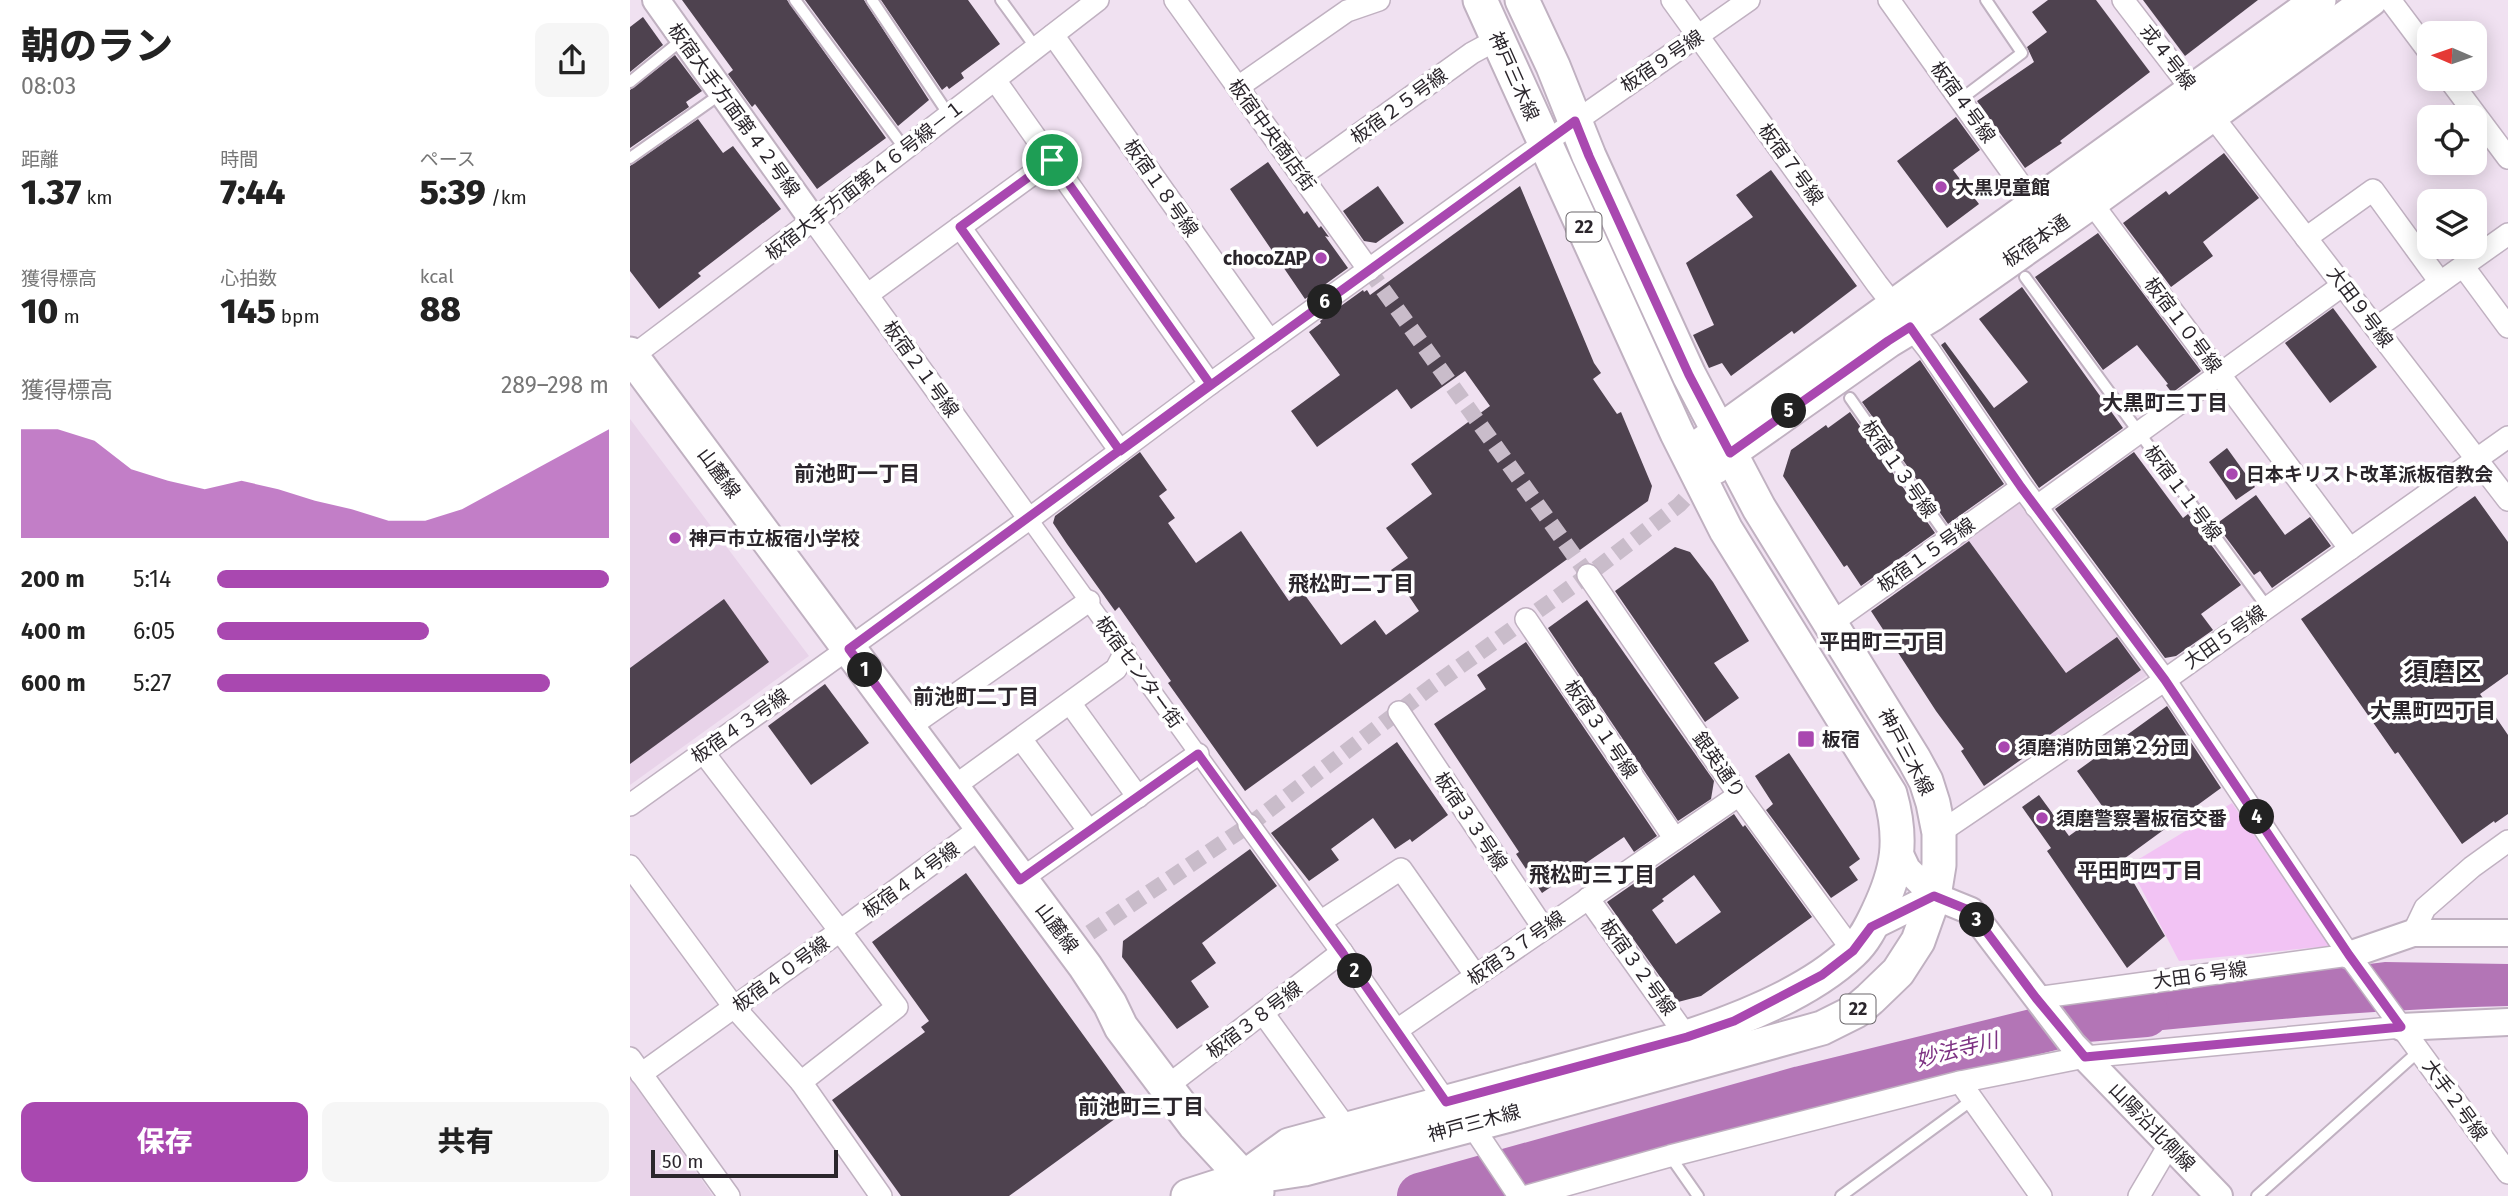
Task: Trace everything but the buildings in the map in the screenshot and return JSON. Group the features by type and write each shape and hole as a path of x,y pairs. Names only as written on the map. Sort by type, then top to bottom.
{"main road":[{"name":"神戸三木線","path":"1252,1187 1289,1145 1687,1037 1734,1021 1822,975 1862,939 1891,887 1898,850 1895,811 1890,794 1726,530 1480,0"},
{"name":"神戸三木線","path":"1188,1196 1252,1187 1304,1169 1479,1136 1840,1020 1856,1011 1898,972 1918,941 1934,896 1940,865 1939,833 1926,781 1759,508 1724,443 1689,375 1589,156 1553,66 1522,0"},
{"name":"板宿本通","path":"1902,316 2091,202 2319,0"},
{"name":"板宿本通","path":"1695,468 1724,443 1888,341 1902,316 2035,205 2370,0"},
{"name":"山麓線","path":"631,356 1099,986 1121,1027 1195,1125 1252,1187"}],"street":[{"name":"板宿大手方面第４６号線－１","path":"631,356 813,220 1098,0"},
{"name":"板宿中央商店街","path":"1175,0 1369,270"},
{"path":"1238,87 1343,6 1379,0"},
{"name":"板宿７号線","path":"1672,0 1902,316 2021,487 2165,680"},
{"name":"板宿９号線","path":"1210,384 1575,121 1749,0"},
{"name":"板宿４号線","path":"1889,0 2035,205"},
{"name":"戎４号線","path":"2123,0 2203,102"},
{"path":"2390,0 2417,36"},
{"name":"板宿大手方面第４２号線","path":"665,3 683,39 813,220"},
{"name":"板宿２５号線","path":"1302,175 1472,53 1498,39"},
{"name":"板宿１８号線","path":"1044,41 1270,341"},
{"path":"995,80 1210,384"},
{"path":"2458,91 2508,158"},
{"name":"大田９号線","path":"2203,102 2508,500"},
{"path":"867,295 1052,160"},
{"path":"2306,237 2373,191 2440,282"},
{"name":"板宿１０号線","path":"2091,202 2350,549"},
{"name":"板宿２１号線","path":"813,220 1030,519"},
{"path":"960,227 1120,451"},
{"path":"2376,328 2508,234"},
{"path":"2463,266 2508,327"},
{"path":"2036,507 2343,285"},
{"name":"板宿４３号線","path":"630,805 1030,519 1210,384"},
{"name":"大田５号線","path":"1939,833 2165,680 2508,437"},
{"name":"板宿１５号線","path":"1830,624 2021,487"},
{"name":"板宿センター街","path":"1030,519 1249,825"},
{"name":"銀英通り","path":"1588,575 1739,795 1862,939"},
{"path":"908,728 1089,601"},
{"name":"板宿３１号線","path":"1526,620 1675,839"},
{"path":"952,788 1116,669 1125,652"},
{"name":"大手２号線","path":"2165,680 2349,955 2508,1173"},
{"path":"1070,703 1138,797"},
{"name":"板宿３３号線","path":"1398,712 1544,929"},
{"path":"1021,739 1089,831"},
{"name":"板宿４０号線","path":"635,1066 734,1007 840,931 703,752"},
{"path":"1020,880 1198,754"},
{"name":"板宿３７号線","path":"1397,1030 1739,795"},
{"path":"1249,825 1342,952 1446,1102"},
{"name":"板宿４４号線","path":"840,931 982,827"},
{"path":"2413,933 2425,908 2472,867 2508,841"},
{"path":"1898,850 1907,869 1934,896 1971,911 2036,998"},
{"path":"630,866 734,1007 801,1082 881,1196"},
{"path":"1320,922 1401,869 1476,976"},
{"path":"1862,939 1934,896"},
{"name":"板宿３２号線","path":"1588,898 1687,1037"},
{"path":"801,1082 897,1007 840,931"},
{"name":"大田６号線","path":"2036,998 2349,955 2413,933 2508,933"},
{"name":"板宿３８号線","path":"1166,1087 1342,952"},
{"name":"山陽沿北側線","path":"2036,998 2079,1051 2219,1196"},
{"path":"1263,1013 1347,1129"},
{"path":"1479,1136 1518,1192 1671,1156 2079,1051 2401,1027 2508,1022"},
{"path":"635,1066 729,1196"},
{"path":"1960,1082 2041,1196"},
{"path":"2138,1196 2169,1145"}],"lane":[{"path":"794,0 905,149"},
{"path":"872,0 949,115"},
{"path":"1001,0 1044,41"},
{"path":"1961,99 2022,53 1986,0"},
{"path":"630,82 683,39"},
{"path":"630,158 722,93"},
{"name":"板宿１１号線","path":"2025,277 2267,607"},
{"name":"板宿１３号線","path":"1850,398 1949,539"},
{"path":"2257,1196 2419,1051"},
{"path":"1840,1196 1972,1100"},
{"path":"1671,1156 1698,1196"}],"shaded area":[{"name":"神戸市立板宿小学校","path":"630,419 809,656 630,785"},
{"path":"2020,493 2149,674 2032,757 1906,577"},
{"path":"2232,803 2330,946 2179,961 2129,865"},
{"path":"2385,962 2508,964 2508,1006 2355,1013 2100,1036 2069,1002"},
{"path":"630,1078 713,1196 630,1196"}],"waterway":[{"name":"妙法寺川","path":"1420,1196 1801,1089 2086,1019 2146,1014"}],"tunnel":[{"path":"1369,270 1588,575"},
{"path":"1070,946 1249,825 1431,687 1588,575 1679,505 1701,482"}],"place":[{"name":"大黒児童館","path":"1941,187"},
{"name":"chocoZAP","path":"1321,258"},
{"name":"日本キリスト改革派板宿教会","path":"2232,474"},
{"name":"神戸市立板宿小学校","path":"675,538"},
{"name":"板宿","path":"1806,739"},
{"name":"須磨消防団第２分団","path":"2004,747"},
{"name":"須磨警察署板宿交番","path":"2042,818"}],"district":[{"name":"大黒町三丁目","path":"2165,403"},
{"name":"前池町一丁目","path":"857,474"},
{"name":"飛松町二丁目","path":"1351,584"},
{"name":"平田町三丁目","path":"1882,642"},
{"name":"須磨区","path":"2442,672"},
{"name":"前池町二丁目","path":"976,697"},
{"name":"大黒町四丁目","path":"2433,711"},
{"name":"平田町四丁目","path":"2140,871"},
{"name":"飛松町三丁目","path":"1592,875"},
{"name":"前池町三丁目","path":"1141,1107"}],"route":[{"path":"1052,160 960,227 1120,451 1210,384 1575,121 1689,375 1730,453 1910,327 1928,349 2021,487 2165,680 2349,955 2401,1027 2085,1057 2036,998 1971,911 1934,896 1871,927 1853,951 1822,975 1734,1021 1589,1065 1446,1102 1342,952 1198,754 1020,880 849,649 1030,519 1210,384 1052,160"}]}
